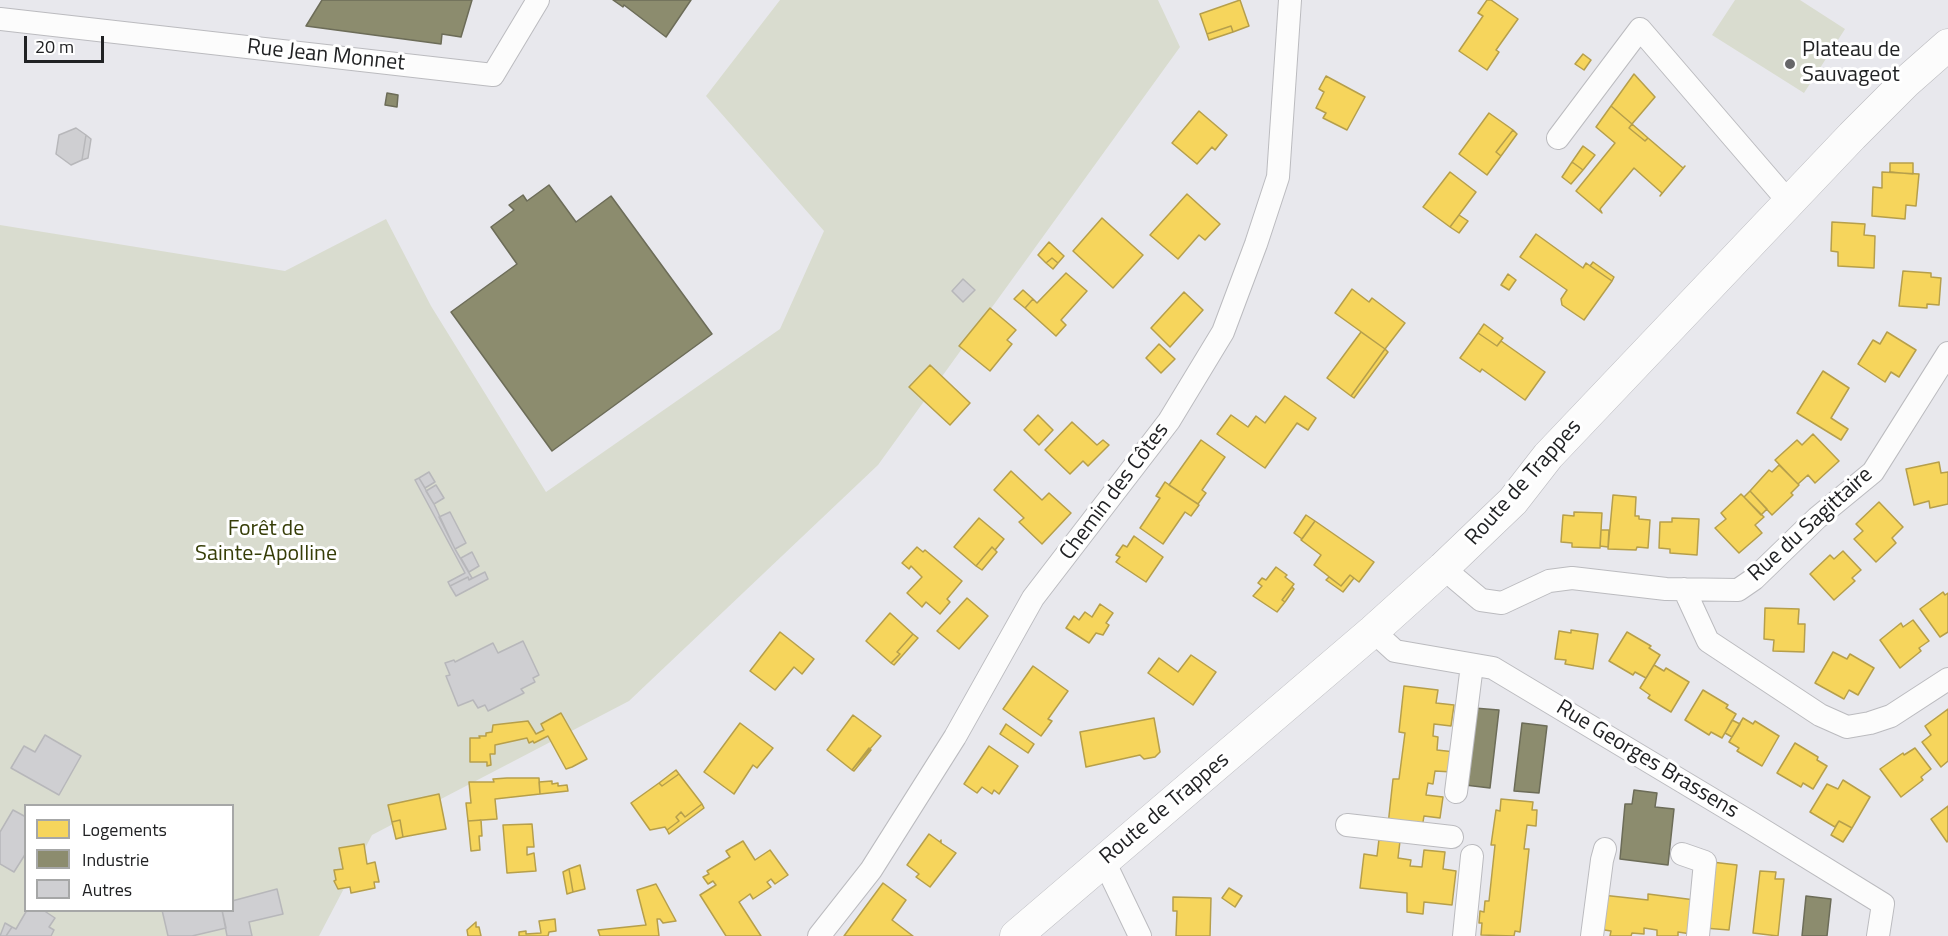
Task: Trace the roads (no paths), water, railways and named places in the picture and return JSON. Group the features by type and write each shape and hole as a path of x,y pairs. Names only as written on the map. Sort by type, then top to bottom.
{"main road":[{"name":"Route de Trappes","path":"1016,936 1373,631 1443,568 1513,501 1548,456 1788,201 1906,82 1948,45"}],"street":[{"name":"Rue Jean Monnet","path":"0,19 493,75 538,0"},
{"name":"Chemin des Côtes","path":"819,936 872,870 955,736 1033,598 1169,421 1223,332 1278,177 1290,0"},
{"path":"1558,138 1640,29 1788,201"},
{"name":"Rue du Sagittaire","path":"1443,568 1481,600 1502,603 1549,581 1572,578 1665,589 1738,590 1755,579 1817,518 1873,472 1948,353"},
{"path":"1684,589 1708,641 1820,715 1848,727 1891,716 1948,679"},
{"name":"Rue Georges Brassens","path":"1373,631 1395,651 1493,668 1741,816 1883,904 1878,936"},
{"path":"1456,792 1472,664"},
{"path":"1347,825 1452,837"},
{"path":"1592,936 1605,849"},
{"path":"1682,854 1706,862 1698,936"},
{"path":"1464,936 1472,856"},
{"path":"1104,861 1140,936"}],"place":[{"name":"Plateau de Sauvageot","path":"1790,64"}],"park label":[{"name":"Forêt de Sainte-Apolline","path":"266,542"}]}
